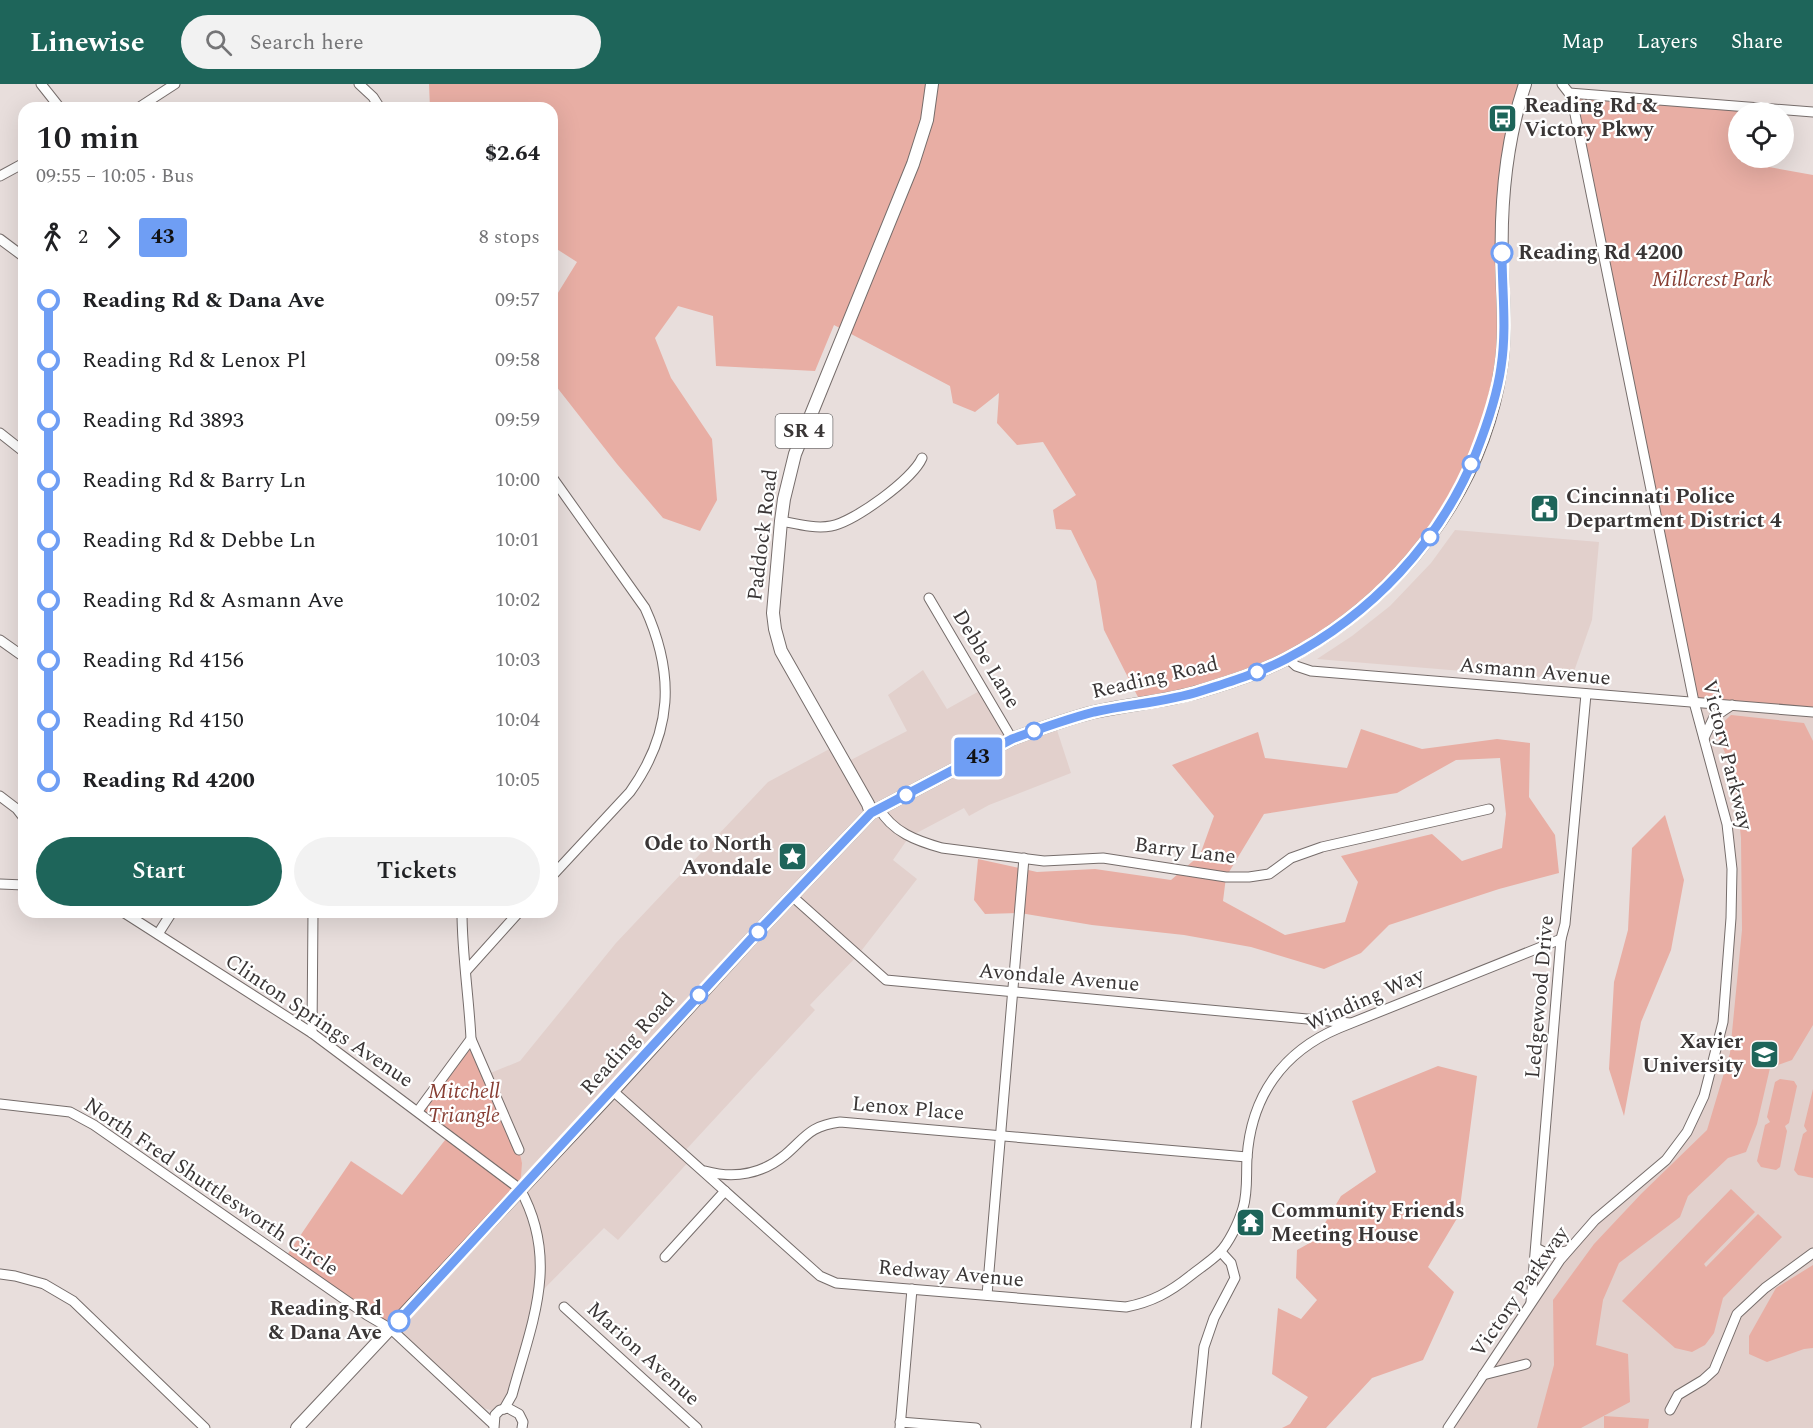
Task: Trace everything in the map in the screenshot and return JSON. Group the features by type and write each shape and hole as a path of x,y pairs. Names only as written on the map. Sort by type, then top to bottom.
{"main road":[{"name":"Paddock Road","path":"875,811 868,804 781,651 777,641 773,613 785,490 795,454 921,142 932,84"},
{"name":"Reading Road","path":"297,1428 750,940 875,811 1012,739 1095,712 1199,692 1263,669 1287,658 1350,617 1392,581 1433,533 1469,471 1487,425 1501,367 1504,339 1502,233 1504,173 1511,132 1525,84"}],"street":[{"path":"41,84 55,102"},
{"path":"147,102 175,84"},
{"path":"359,84 376,102"},
{"name":"Victory Parkway","path":"1448,1428 1567,1251 1595,1220 1672,1152 1687,1132 1707,1085 1723,1022 1731,918 1732,869 1727,824 1694,702 1575,114 1569,93 1562,84"},
{"path":"1569,93 1813,112"},
{"path":"0,176 18,166"},
{"path":"0,239 18,252"},
{"path":"0,433 18,447"},
{"path":"781,522 821,527 850,519 886,495 918,467 922,458"},
{"path":"558,485 645,608 654,627 662,655 666,689 662,727 657,745 641,776 630,792 558,870"},
{"name":"Debbe Lane","path":"929,598 1012,739"},
{"path":"0,640 18,653"},
{"name":"Asmann Avenue","path":"1287,658 1296,666 1311,671 1813,712"},
{"name":"Ledgewood Drive","path":"1531,1304 1561,939 1565,924 1586,694"},
{"path":"1704,738 1714,717 1732,705"},
{"path":"0,796 18,810"},
{"name":"Barry Lane","path":"875,811 900,831 927,844 957,851 1058,861 1103,858 1226,878 1269,874 1291,858 1322,847 1489,809"},
{"path":"987,1295 1024,858"},
{"path":"0,884 18,885"},
{"name":"Avondale Avenue","path":"793,897 886,980 1354,1023"},
{"name":"Clinton Springs Avenue","path":"133,918 312,1033 520,1190 534,1221 541,1255 539,1294 512,1395 493,1419 493,1426"},
{"path":"158,934 168,918"},
{"path":"312,1033 313,918"},
{"path":"462,918 462,946 471,1039 519,1150"},
{"path":"466,971 514,918"},
{"name":"Winding Way","path":"1221,1252 1243,1209 1247,1158 1255,1116 1269,1084 1299,1050 1325,1034 1561,939"},
{"path":"418,1111 471,1039"},
{"path":"612,1091 702,1171"},
{"name":"North Fred Shuttlesworth Circle","path":"0,1104 70,1112 94,1125 367,1315 391,1329 476,1407 493,1426"},
{"name":"Lenox Place","path":"702,1171 724,1175 753,1172 776,1161 808,1133 829,1123 840,1122 1247,1158"},
{"name":"Redway Avenue","path":"702,1171 820,1276 836,1282 1114,1307 1141,1304 1162,1296 1221,1252"},
{"path":"665,1257 725,1191"},
{"path":"1536,1248 1548,1254 1567,1251"},
{"path":"1196,1428 1204,1347 1214,1318 1235,1278 1231,1263 1221,1252"},
{"path":"1670,1410 1678,1395 1703,1380 1714,1370 1730,1329 1743,1308 1765,1288 1813,1253"},
{"path":"0,1274 22,1277 44,1284 73,1301 205,1428"},
{"path":"912,1289 900,1425 976,1428"},
{"name":"Marion Avenue","path":"564,1307 697,1428"},
{"path":"1483,1375 1526,1364"},
{"name":"Clinton Springs Avenue","path":"512,1395 516,1410 522,1418 522,1428"},
{"path":"476,1407 516,1410"}],"shaded area":[{"path":"1455,530 1599,542 1592,620 1571,680 1317,659 1352,636 1390,606 1431,563"},
{"path":"923,670 947,709 983,689 1013,739 1055,724 1071,773 989,805 969,816 964,808 909,837 893,860 917,879 858,955 810,1005 815,1010 683,1153 690,1160 618,1240 604,1228 539,1294 512,1395 498,1412 483,1408 391,1329 522,1163 488,1074 520,1061 616,943 768,782 835,746 845,763 907,731 888,695"},
{"name":"Xavier University","path":"1694,702 1813,712 1813,1428 1448,1428 1577,1239 1666,1160 1696,1115 1723,1022 1730,846"}],"green space":[{"path":"429,84 1525,84 1511,132 1501,367 1457,493 1392,581 1287,658 1142,705 1104,630 1096,581 1071,530 1056,529 1053,510 1076,495 1043,442 1017,445 997,423 999,393 975,412 953,403 950,386 834,325 815,371 716,366 713,316 678,306 655,338 671,378 712,439 717,500 700,531 663,518 558,389 558,293 577,262 558,250 558,102 430,102"},
{"name":"Millcrest Park","path":"1569,93 1728,105 1728,168 1774,168 1813,175 1813,712 1694,702"},
{"path":"1731,715 1804,723 1813,741 1813,1025 1792,1060 1770,1068 1757,1124 1746,1152 1728,1158 1688,1196 1680,1217 1619,1263 1603,1300 1596,1345 1628,1354 1630,1402 1581,1428 1537,1428 1554,1365 1553,1300 1594,1244 1641,1194 1707,1130 1730,1053 1742,930 1741,838 1734,773 1715,730"},
{"path":"1361,729 1422,749 1497,739 1530,743 1529,797 1555,835 1559,873 1499,889 1389,925 1361,953 1324,969 1251,947 1184,935 1092,925 1020,913 985,914 974,900 978,859 1037,872 1095,869 1171,880 1200,855 1214,816 1172,765 1258,732 1265,758 1347,768","holes":["1500,758 1506,814 1502,848 1462,861 1432,834 1341,856 1358,882 1345,922 1285,935 1223,901 1226,877 1264,814 1397,793 1456,760"]},
{"path":"1665,815 1684,880 1671,950 1641,1022 1624,1116 1609,1069 1614,982 1628,930 1632,848"},
{"name":"Mitchell Triangle","path":"471,1039 519,1150 522,1163 520,1189 391,1329 285,1258 351,1161 402,1195 449,1135 418,1111"},
{"path":"1438,1066 1477,1076 1459,1215 1428,1267 1454,1292 1423,1360 1372,1378 1326,1428 1282,1428 1290,1424 1308,1397 1272,1374 1278,1308 1301,1319 1317,1300 1296,1278 1297,1250 1315,1240 1341,1196 1376,1172 1352,1101"},
{"path":"1780,1079 1794,1081 1797,1086 1789,1123 1785,1126 1787,1131 1780,1167 1776,1170 1761,1167 1757,1161 1765,1125 1770,1122 1767,1117 1775,1082"},
{"path":"1813,1089 1813,1178 1798,1175 1794,1170 1803,1134 1807,1131 1804,1126"},
{"path":"1731,1189 1755,1212 1704,1264 1706,1267 1758,1214 1782,1237 1723,1298 1714,1333 1705,1345 1692,1352 1675,1348 1622,1301"},
{"path":"1813,1265 1813,1348 1767,1362 1749,1354 1749,1336 1776,1288"},
{"path":"1604,1416 1649,1419 1648,1428 1604,1428"}],"bus line":[{"name":"43","path":"399,1321 750,940 871,813 1012,739 1035,730 1095,712 1142,705 1199,692 1263,669 1287,658 1330,632 1392,581 1419,551 1444,516 1469,471 1487,425 1496,393 1504,339 1502,253"}],"place":[{"name":"Reading Rd & Victory Pkwy","path":"1503,118"},
{"name":"Reading Rd 4200","path":"1502,253"},
{"name":"Cincinnati Police Department District 4","path":"1545,509"},
{"name":"Ode to North Avondale","path":"793,856"},
{"name":"Xavier University","path":"1764,1054"},
{"name":"Community Friends Meeting House","path":"1250,1223"},
{"name":"Reading Rd & Dana Ave","path":"399,1321"}]}
